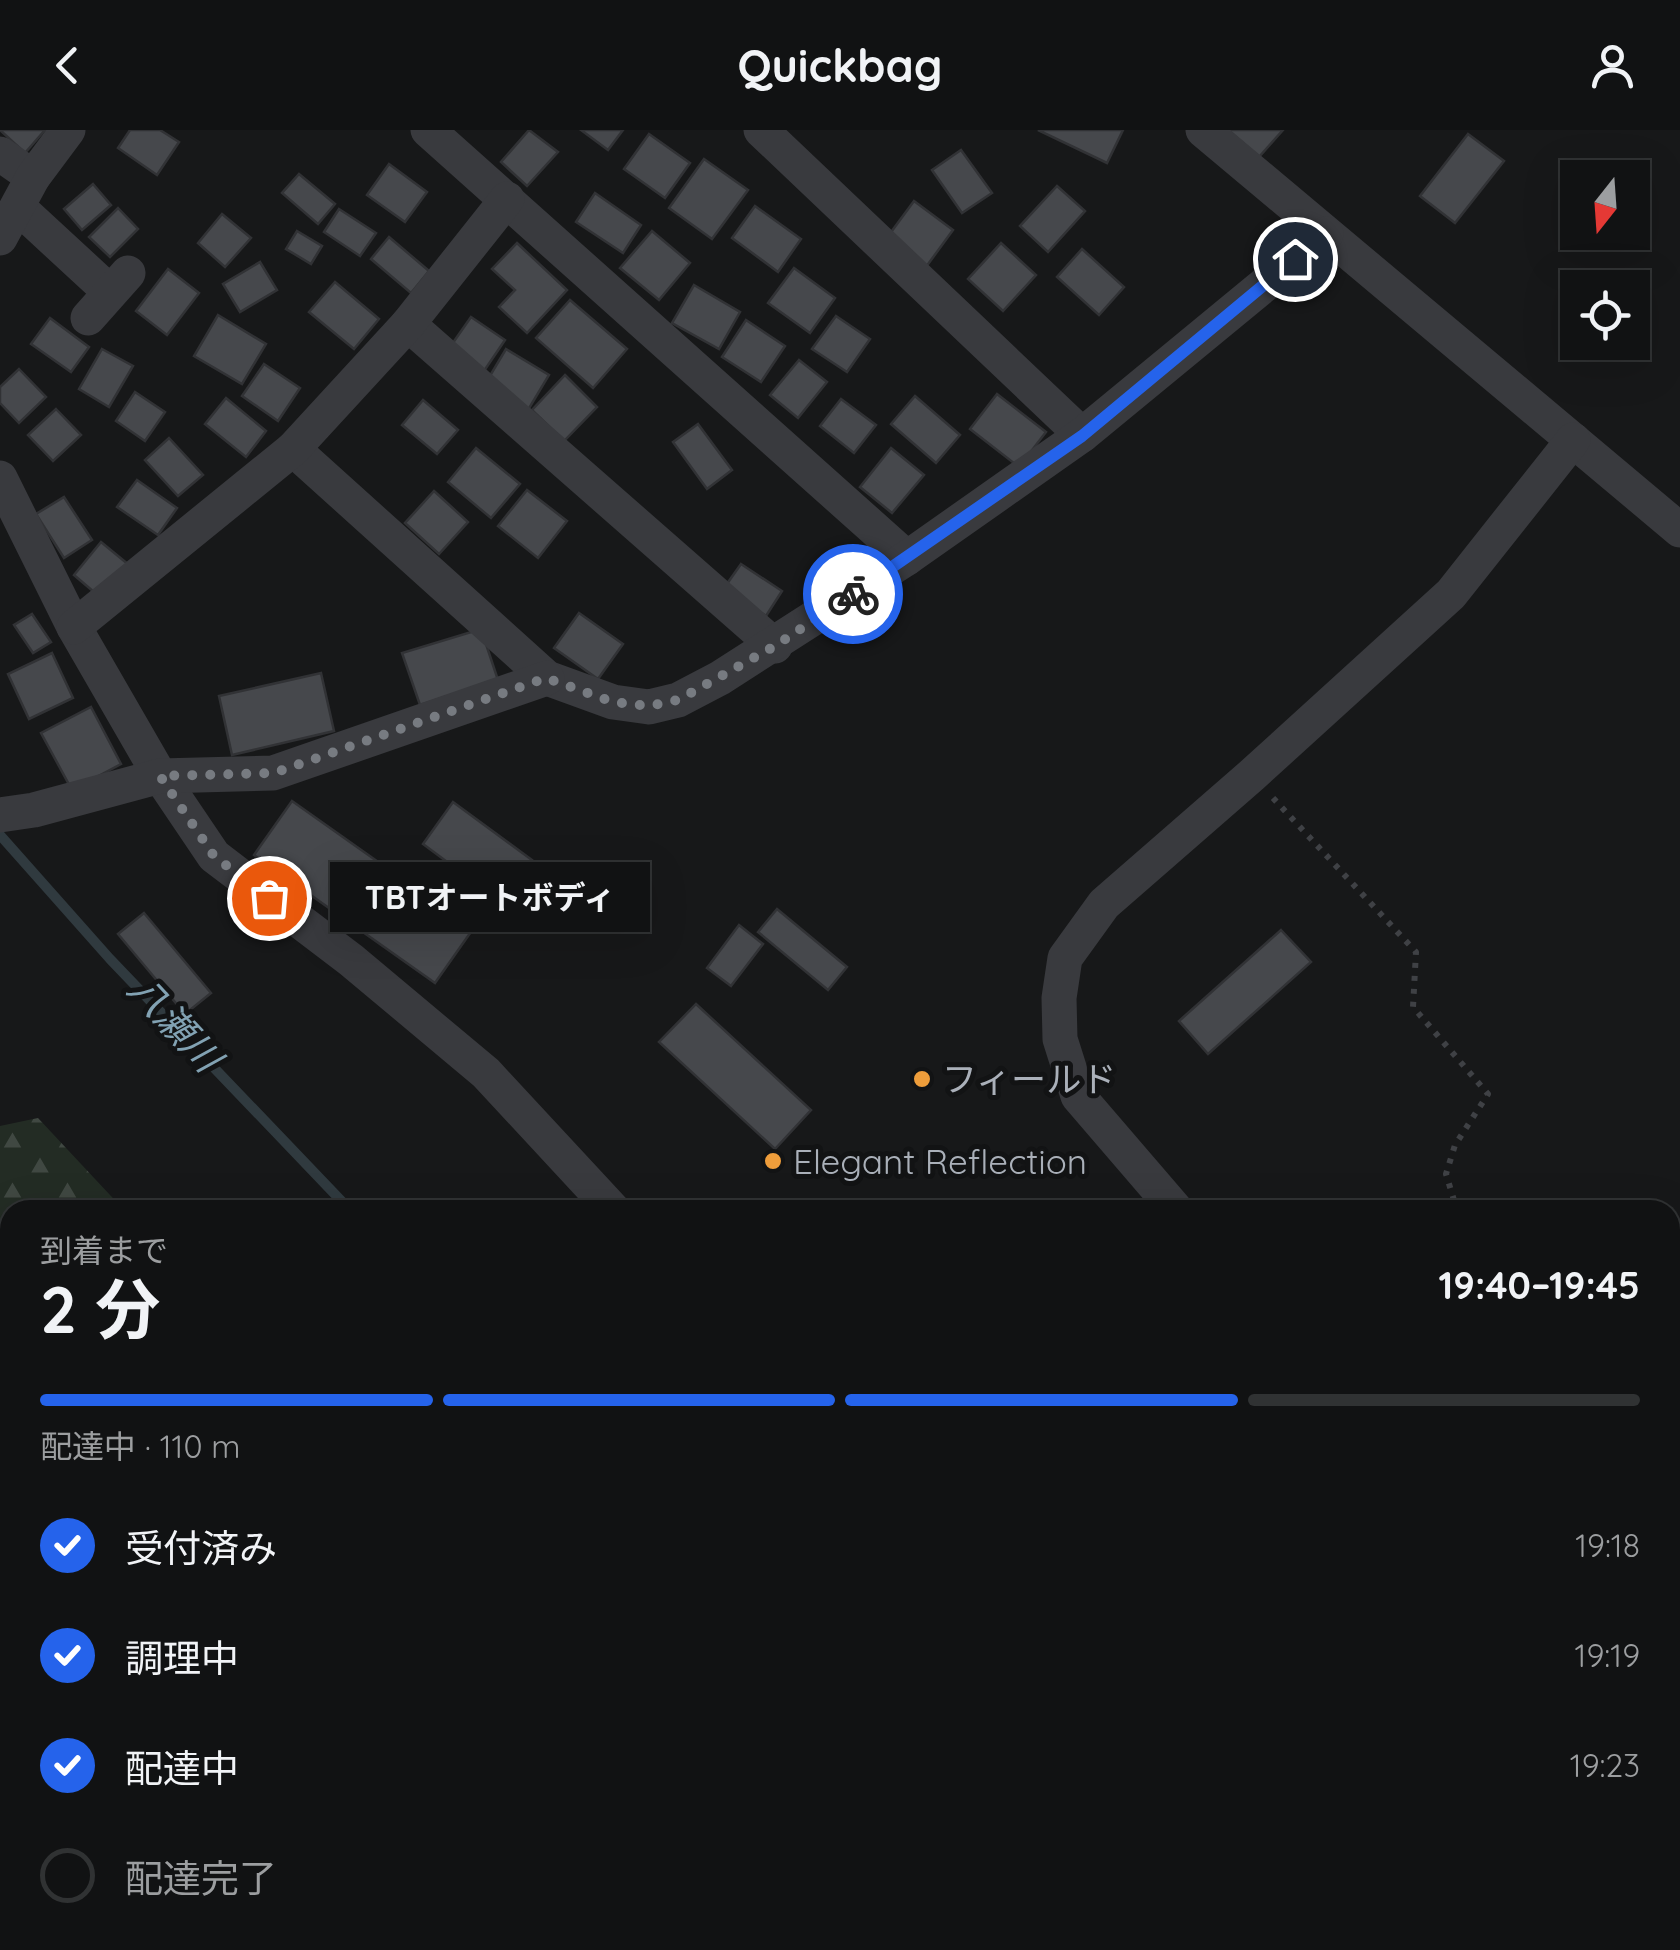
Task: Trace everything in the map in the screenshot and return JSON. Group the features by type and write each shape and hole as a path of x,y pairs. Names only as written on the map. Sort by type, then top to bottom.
{"street":[{"path":"0,238 25,192 68,130"},
{"path":"428,130 906,558"},
{"path":"761,130 1082,436"},
{"path":"1203,130 1680,530"},
{"path":"0,154 25,192 109,294"},
{"path":"74,626 294,449 408,324 507,199"},
{"path":"294,449 546,678 613,702 649,706 678,700 775,646 1082,436 1326,234"},
{"path":"408,324 775,646"},
{"path":"1167,1200 1078,1096 1060,1039 1059,998 1065,958 1104,904 1452,594 1573,440"},
{"path":"0,478 74,626 160,776 214,856 351,960 486,1073 603,1200"},
{"path":"8,814 160,776 274,773 546,678"}],"path":[{"path":"1252,776 1416,952 1413,1007 1488,1094 1455,1146 1446,1174 1454,1200"}],"green space":[{"path":"38,1118 115,1200 0,1200 0,1126"}],"building":[{"path":"0,130 45,130 25,153"},
{"path":"130,130 160,130 179,142 157,175 118,148"},
{"path":"529,130 558,152 527,186 501,162"},
{"path":"581,130 623,130 608,150"},
{"path":"1038,130 1123,130 1107,163"},
{"path":"1228,130 1283,130 1259,157"},
{"path":"649,134 690,163 665,198 624,169"},
{"path":"1468,134 1504,161 1455,223 1420,196"},
{"path":"961,150 992,193 962,213 932,170"},
{"path":"704,159 748,190 712,239 669,208"},
{"path":"389,164 427,192 405,222 367,195"},
{"path":"299,174 335,204 318,224 282,193"},
{"path":"93,184 111,205 82,230 64,209"},
{"path":"1057,186 1085,211 1048,252 1020,226"},
{"path":"595,193 641,225 623,253 576,222"},
{"path":"914,201 953,230 923,271 883,243"},
{"path":"755,206 801,239 778,272 732,238"},
{"path":"118,208 138,229 110,257 89,237"},
{"path":"339,209 376,233 360,256 324,232"},
{"path":"222,214 251,238 225,267 198,243"},
{"path":"297,231 322,246 311,264 286,249"},
{"path":"652,231 690,263 659,300 620,268"},
{"path":"389,237 429,271 411,293 371,259"},
{"path":"517,243 567,290 527,333 499,307 515,290 492,269"},
{"path":"1001,243 1036,275 1003,311 968,279"},
{"path":"1082,249 1124,287 1099,315 1057,277"},
{"path":"260,262 277,290 240,312 223,284"},
{"path":"794,268 835,298 810,333 768,303"},
{"path":"168,269 199,293 167,335 136,311"},
{"path":"335,282 379,319 354,349 309,312"},
{"path":"694,285 740,312 719,349 672,323"},
{"path":"570,300 627,349 593,388 536,338"},
{"path":"218,315 266,344 242,384 194,356"},
{"path":"836,316 870,339 847,372 812,349"},
{"path":"471,317 505,340 484,371 450,347"},
{"path":"50,318 89,347 71,372 31,344"},
{"path":"746,320 785,346 761,382 722,357"},
{"path":"102,349 133,366 109,407 79,389"},
{"path":"506,349 549,375 528,410 485,384"},
{"path":"799,360 827,382 798,418 770,395"},
{"path":"264,364 300,388 278,421 242,396"},
{"path":"19,369 46,397 19,423 0,403 0,387"},
{"path":"565,375 597,407 564,441 532,410"},
{"path":"135,392 165,412 145,441 116,421"},
{"path":"997,394 1046,432 1019,467 970,429"},
{"path":"915,396 960,435 936,463 891,424"},
{"path":"226,398 266,431 246,457 205,424"},
{"path":"841,399 876,425 854,453 820,426"},
{"path":"423,400 458,430 437,454 402,425"},
{"path":"56,409 81,435 53,461 28,435"},
{"path":"698,424 732,470 707,489 673,442"},
{"path":"169,438 203,475 178,496 145,460"},
{"path":"476,448 520,484 491,518 448,482"},
{"path":"891,448 924,475 892,513 860,487"},
{"path":"137,480 177,508 158,535 117,507"},
{"path":"527,490 567,521 538,558 498,526"},
{"path":"434,491 468,522 439,554 405,523"},
{"path":"64,497 92,540 64,558 36,514"},
{"path":"101,542 129,565 101,598 74,575"},
{"path":"741,564 782,591 766,616 724,588"},
{"path":"579,613 623,644 598,679 554,648"},
{"path":"32,614 51,642 33,653 14,625"},
{"path":"481,629 498,680 420,705 402,653"},
{"path":"52,653 73,698 29,719 8,674"},
{"path":"321,673 334,731 232,755 219,696"},
{"path":"91,707 121,764 72,790 41,733"},
{"path":"292,801 473,929 435,983 254,855"},
{"path":"453,802 532,860 501,902 423,844"},
{"path":"777,909 847,967 828,990 758,932"},
{"path":"144,913 211,993 185,1014 118,934"},
{"path":"739,925 763,944 731,986 707,968"},
{"path":"1281,930 1311,962 1208,1054 1179,1021"},
{"path":"696,1004 811,1110 775,1149 659,1042"}],"waterway":[{"name":"八瀬川","path":"0,835 110,959 340,1200"}],"way so far":[{"path":"269,898 214,856 160,776 274,773 546,678 613,702 649,706 678,700 775,646 853,594"}],"place":[{"name":"TBTオートボディ","path":"269,898"},
{"name":"フィールド","path":"922,1079"},
{"name":"Elegant Reflection","path":"773,1161"}],"route":[{"path":"853,594 1082,436 1295,259"}]}
